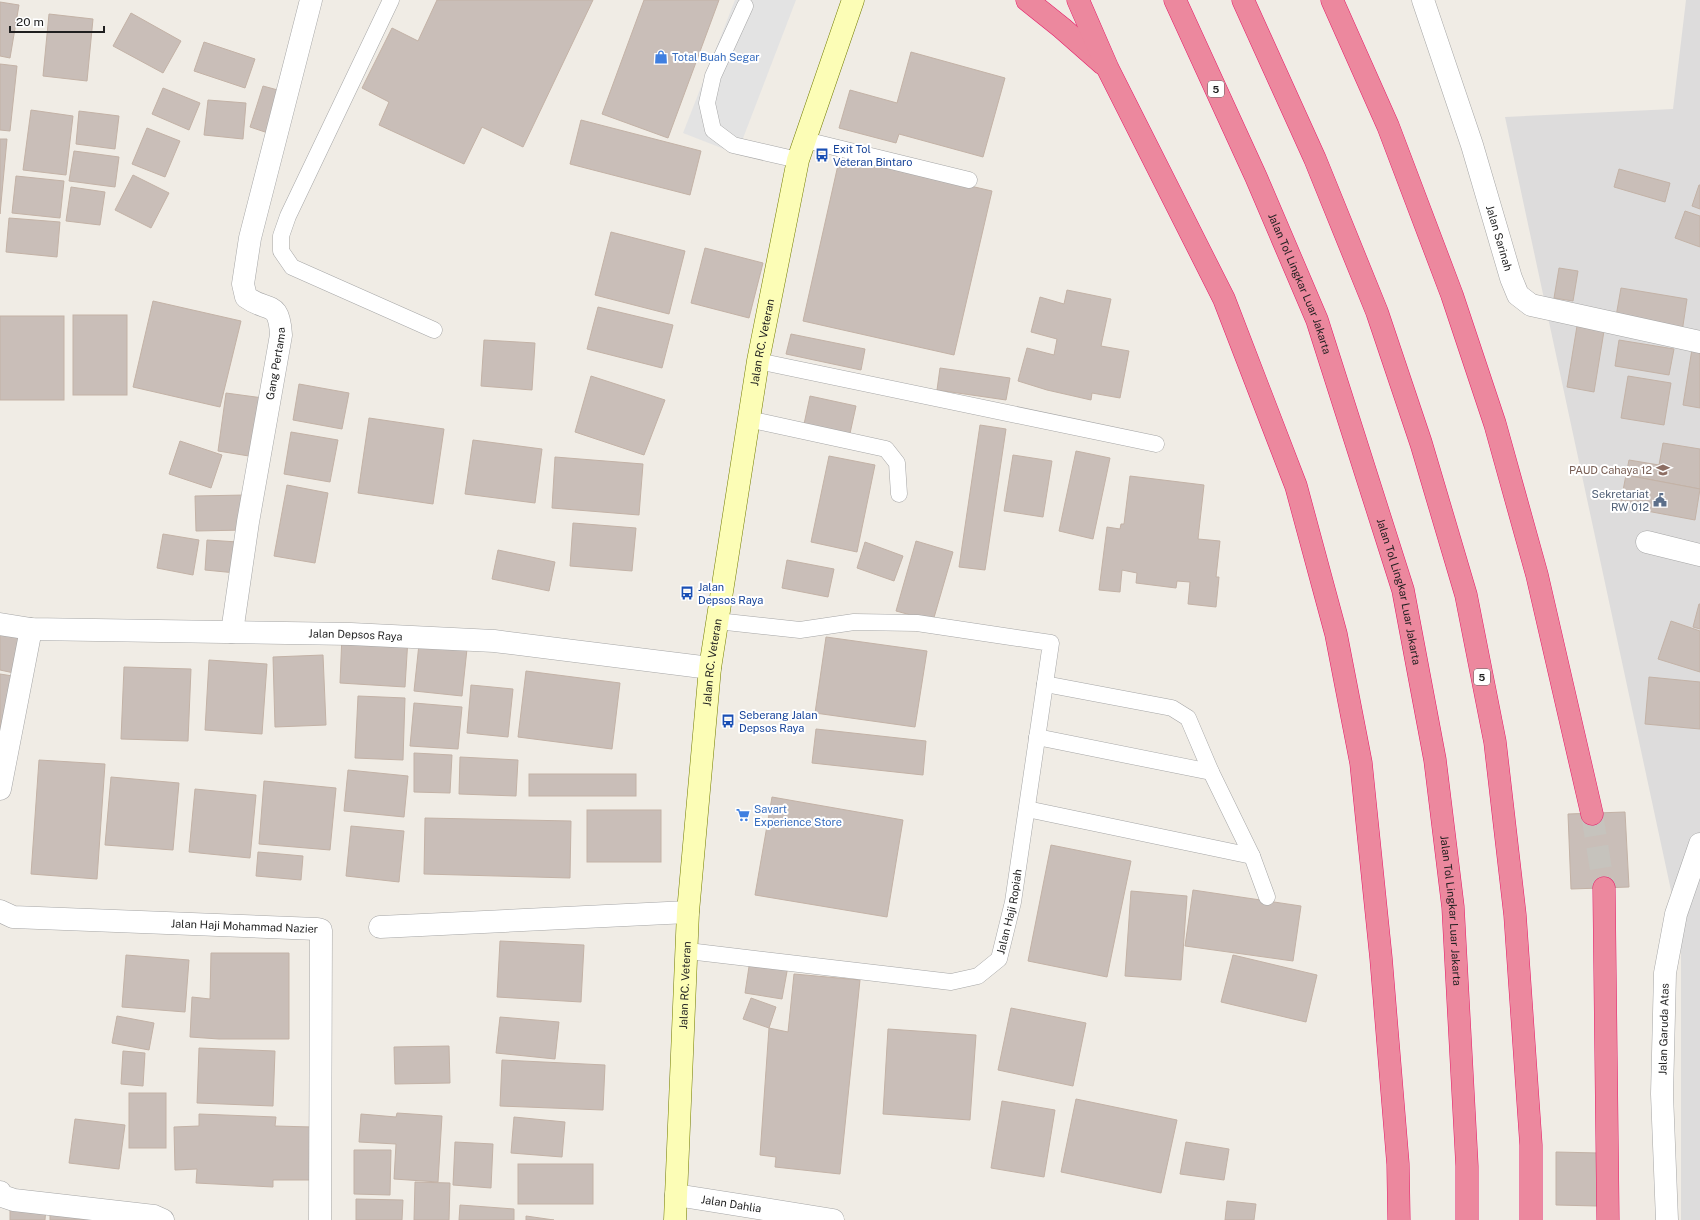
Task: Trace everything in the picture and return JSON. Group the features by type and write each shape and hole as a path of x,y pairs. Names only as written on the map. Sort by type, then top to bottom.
{"highway":[{"path":"1026,0 1062,28 1108,69"},
{"path":"1078,0 1108,69 1224,299 1296,486 1336,634 1361,763 1381,958 1398,1164 1399,1220"},
{"name":"Jalan Tol Lingkar Luar Jakarta","path":"1175,0 1256,177 1317,320 1403,590 1435,760 1453,907 1467,1166 1467,1220"},
{"name":"5","path":"1243,0 1315,159 1377,312 1421,443 1467,603 1495,742 1515,915 1531,1145 1531,1220"},
{"path":"1332,0 1388,126 1452,295 1495,424 1536,575 1592,814"},
{"path":"1604,888 1608,1220"}],"main road":[{"name":"Jalan RC. Veteran","path":"675,1220 688,951 688,912 710,668 758,361 798,160 853,0"}],"street":[{"name":"Gang Pertama","path":"232,632 248,522 281,335 278,316 271,308 252,301 246,297 243,284 250,238 311,0"},
{"name":"Jalan Sarinah","path":"1423,0 1472,146 1511,278 1518,295 1531,305 1700,342"},
{"path":"1647,542 1700,555"},
{"name":"Jalan Depsos Raya","path":"0,624 31,629 351,634 494,641 710,668"},
{"path":"0,790 31,629"},
{"name":"Jalan Garuda Atas","path":"1667,1220 1662,1094 1665,973 1676,914 1700,844"},
{"name":"Jalan Haji Mohammad Nazier","path":"0,910 13,917 321,930 320,1220"},
{"path":"380,927 688,912"},
{"path":"0,1192 2,1196 14,1200 154,1216 163,1220"},
{"name":"Jalan Dahlia","path":"676,1195 833,1220"}],"lane":[{"path":"391,0 288,216 281,236 281,251 292,267 434,330"},
{"path":"745,6 713,76 707,103 713,130 733,145 798,160"},
{"path":"805,140 969,180"},
{"path":"758,361 1156,444"},
{"path":"748,419 886,449 897,463 899,494"},
{"name":"Jalan Haji Ropiah","path":"688,951 951,982 978,976 999,959 1012,902 1051,643 917,623 854,622 816,629 778,629 717,621"},
{"path":"1045,684 1172,708 1188,718 1211,772 1252,856 1267,897"},
{"path":"1038,737 1211,772"},
{"path":"1026,809 1252,856"}],"shaded area":[{"path":"735,0 796,0 737,154 683,133"},
{"path":"1686,0 1700,0 1700,1220 1681,1220 1681,937 1505,117 1673,109"}],"building":[{"path":"437,0 593,0 523,147 482,127 464,164 379,125 389,102 362,88 392,28 418,41"},
{"name":"Total Buah Segar","path":"644,0 719,0 668,138 602,114"},
{"path":"0,2 19,5 10,58 0,56"},
{"path":"131,13 181,41 163,73 113,46"},
{"path":"49,14 93,19 87,81 43,76"},
{"path":"204,42 255,59 245,88 194,71"},
{"path":"911,52 1005,78 983,157 899,134 896,143 839,128 850,90 897,103"},
{"path":"0,64 17,66 10,131 0,130"},
{"path":"263,86 285,92 271,134 250,127"},
{"path":"163,88 200,103 189,130 152,114"},
{"path":"208,100 246,103 243,139 204,135"},
{"path":"31,110 73,116 66,175 23,170"},
{"path":"79,111 119,116 115,149 76,144"},
{"path":"581,120 701,151 690,195 570,164"},
{"path":"147,128 180,141 165,177 132,164"},
{"path":"0,139 7,139 0,214"},
{"path":"74,151 119,157 115,187 69,181"},
{"path":"840,156 992,191 954,355 803,321"},
{"path":"1619,169 1670,183 1665,202 1614,187"},
{"path":"133,175 169,193 151,228 115,210"},
{"path":"16,176 64,181 60,218 12,213"},
{"path":"1700,185 1700,209 1692,206"},
{"path":"71,187 105,192 100,225 66,221"},
{"path":"1685,211 1700,216 1700,247 1675,238"},
{"path":"9,218 60,222 57,257 6,252"},
{"path":"611,232 685,251 669,314 595,295"},
{"path":"705,248 763,263 749,318 691,303"},
{"path":"1559,268 1578,271 1573,301 1554,298"},
{"path":"1621,288 1687,299 1682,332 1615,322"},
{"path":"1067,290 1111,299 1101,346 1129,351 1120,398 1092,393 1091,400 1047,390 1018,381 1027,348 1054,355 1057,339 1031,332 1040,297 1064,304"},
{"path":"153,301 241,321 220,407 133,387"},
{"path":"598,307 673,325 662,368 587,349"},
{"path":"73,315 127,315 127,395 73,395"},
{"path":"0,316 64,316 64,400 0,400"},
{"path":"1577,326 1604,331 1594,392 1567,387"},
{"path":"791,334 865,349 861,370 786,354"},
{"path":"484,340 535,343 532,390 481,386"},
{"path":"1619,340 1674,349 1669,375 1615,366"},
{"path":"1692,349 1700,350 1700,408 1683,405"},
{"path":"940,368 1010,378 1006,400 937,390"},
{"path":"591,376 665,400 644,455 575,432"},
{"path":"1628,376 1671,383 1664,425 1621,418"},
{"path":"299,384 349,393 342,429 293,420"},
{"path":"226,393 263,398 255,457 218,451"},
{"path":"810,396 856,406 849,438 803,429"},
{"path":"369,418 444,429 433,504 358,493"},
{"path":"980,425 1006,429 985,570 959,567"},
{"path":"291,432 338,440 330,482 284,474"},
{"path":"473,440 542,449 535,503 465,494"},
{"path":"180,441 222,455 211,488 169,474"},
{"name":"PAUD Cahaya 12","path":"1663,443 1700,449 1700,489 1626,475 1629,460 1659,465"},
{"path":"1076,451 1110,458 1093,539 1059,531"},
{"path":"1013,455 1052,461 1043,517 1004,511"},
{"path":"829,456 875,465 857,552 811,542"},
{"path":"555,457 643,464 639,515 552,508"},
{"name":"Sekretariat RW 012","path":"1626,475 1700,489 1695,520 1620,506"},
{"path":"1130,476 1204,485 1198,539 1220,541 1216,577 1219,577 1216,607 1188,604 1190,582 1177,581 1176,588 1136,583 1137,573 1122,570 1120,592 1099,590 1107,527 1120,529 1121,524 1124,524"},
{"path":"287,485 328,493 315,563 274,556"},
{"path":"244,495 245,530 196,531 195,496"},
{"path":"573,523 636,528 632,571 570,566"},
{"path":"163,534 199,540 193,575 157,568"},
{"path":"207,540 238,542 236,573 205,570"},
{"path":"916,541 953,552 933,621 896,611"},
{"path":"865,542 903,556 894,581 857,568"},
{"path":"498,550 555,562 549,591 492,579"},
{"path":"787,560 834,569 828,597 782,588"},
{"path":"1700,604 1700,629 1693,627"},
{"path":"1671,621 1700,631 1700,672 1658,659"},
{"path":"0,627 23,632 14,673 0,670"},
{"path":"342,635 408,638 405,687 340,683"},
{"path":"826,637 927,651 915,727 815,713"},
{"path":"419,644 467,649 462,696 414,691"},
{"path":"323,655 326,725 275,727 273,657"},
{"path":"209,660 267,664 262,734 205,730"},
{"path":"124,667 191,669 188,741 121,739"},
{"path":"526,671 620,683 612,749 518,737"},
{"path":"0,674 19,677 0,734"},
{"path":"1649,677 1700,682 1700,729 1645,724"},
{"path":"471,685 513,689 508,737 467,733"},
{"path":"358,696 405,698 403,760 355,758"},
{"path":"414,703 462,707 458,749 410,746"},
{"path":"816,729 926,741 923,775 812,763"},
{"path":"414,753 452,755 450,793 414,792"},
{"path":"460,757 518,760 516,796 459,794"},
{"path":"39,760 105,764 97,879 31,874"},
{"path":"348,770 408,776 404,817 344,811"},
{"path":"529,774 636,774 636,796 529,796"},
{"path":"111,777 179,783 173,850 105,845"},
{"path":"264,781 336,788 330,850 259,844"},
{"path":"195,789 256,795 250,858 189,852"},
{"path":"772,797 903,820 887,917 755,895"},
{"path":"587,810 661,810 661,862 587,862"},
{"path":"1625,812 1629,887 1571,889 1568,814"},
{"path":"425,818 571,821 570,878 424,874"},
{"path":"351,826 404,831 399,882 346,876"},
{"path":"1051,845 1131,861 1107,977 1028,961"},
{"path":"258,852 303,856 301,880 256,876"},
{"path":"1193,890 1301,906 1293,961 1185,946"},
{"path":"1131,891 1187,896 1181,980 1125,976"},
{"path":"500,941 584,945 581,1002 497,997"},
{"path":"211,953 289,953 289,1039 219,1039 190,1037 192,997 210,999"},
{"path":"126,955 189,960 185,1012 122,1007"},
{"path":"1233,955 1317,975 1306,1022 1221,1002"},
{"path":"750,960 788,966 782,999 745,993"},
{"path":"794,974 860,980 840,1174 775,1167 776,1157 760,1155 769,1028 788,1032"},
{"path":"751,998 776,1007 769,1028 743,1019"},
{"path":"1011,1008 1086,1023 1073,1086 998,1070"},
{"path":"117,1016 154,1023 149,1050 112,1043"},
{"path":"500,1017 559,1022 555,1059 496,1053"},
{"path":"888,1029 976,1035 970,1120 883,1114"},
{"path":"449,1046 450,1083 395,1084 394,1047"},
{"path":"199,1048 275,1051 273,1106 197,1103"},
{"path":"123,1051 145,1053 143,1086 121,1084"},
{"path":"502,1060 605,1065 603,1110 500,1106"},
{"path":"129,1093 166,1093 166,1148 129,1148"},
{"path":"1076,1099 1177,1120 1161,1193 1061,1172"},
{"path":"1002,1101 1055,1110 1044,1177 991,1168"},
{"path":"397,1113 442,1116 438,1182 394,1179 396,1144 359,1142 361,1114 396,1117"},
{"path":"199,1114 276,1117 275,1126 312,1127 312,1180 273,1180 273,1187 196,1183 197,1169 175,1170 174,1127 199,1126"},
{"path":"514,1117 565,1122 562,1157 511,1153"},
{"path":"75,1119 125,1125 119,1169 69,1163"},
{"path":"455,1142 493,1144 491,1188 453,1185"},
{"path":"1186,1142 1229,1149 1224,1180 1180,1174"},
{"path":"354,1150 391,1150 390,1195 354,1194"},
{"path":"1556,1152 1599,1153 1597,1206 1556,1205"},
{"path":"518,1164 593,1164 593,1204 518,1204"},
{"path":"415,1182 450,1183 449,1220 414,1220"},
{"path":"356,1199 403,1200 402,1220 356,1220"},
{"path":"1227,1201 1256,1204 1254,1220 1225,1220"},
{"path":"460,1205 514,1209 514,1220 459,1220"},
{"path":"10,1206 46,1206 45,1220 10,1220"},
{"path":"50,1210 97,1220 50,1220"},
{"path":"526,1216 554,1220 526,1220"}],"tunnel":[{"path":"1592,814 1604,888"}],"place":[{"name":"Total Buah Segar","path":"661,57"},
{"name":"Exit Tol Veteran Bintaro","path":"822,155"},
{"name":"PAUD Cahaya 12","path":"1663,470"},
{"name":"Sekretariat RW 012","path":"1660,500"},
{"name":"Jalan Depsos Raya","path":"687,593"},
{"name":"Seberang Jalan Depsos Raya","path":"728,721"},
{"name":"Savart Experience Store","path":"743,815"}]}
